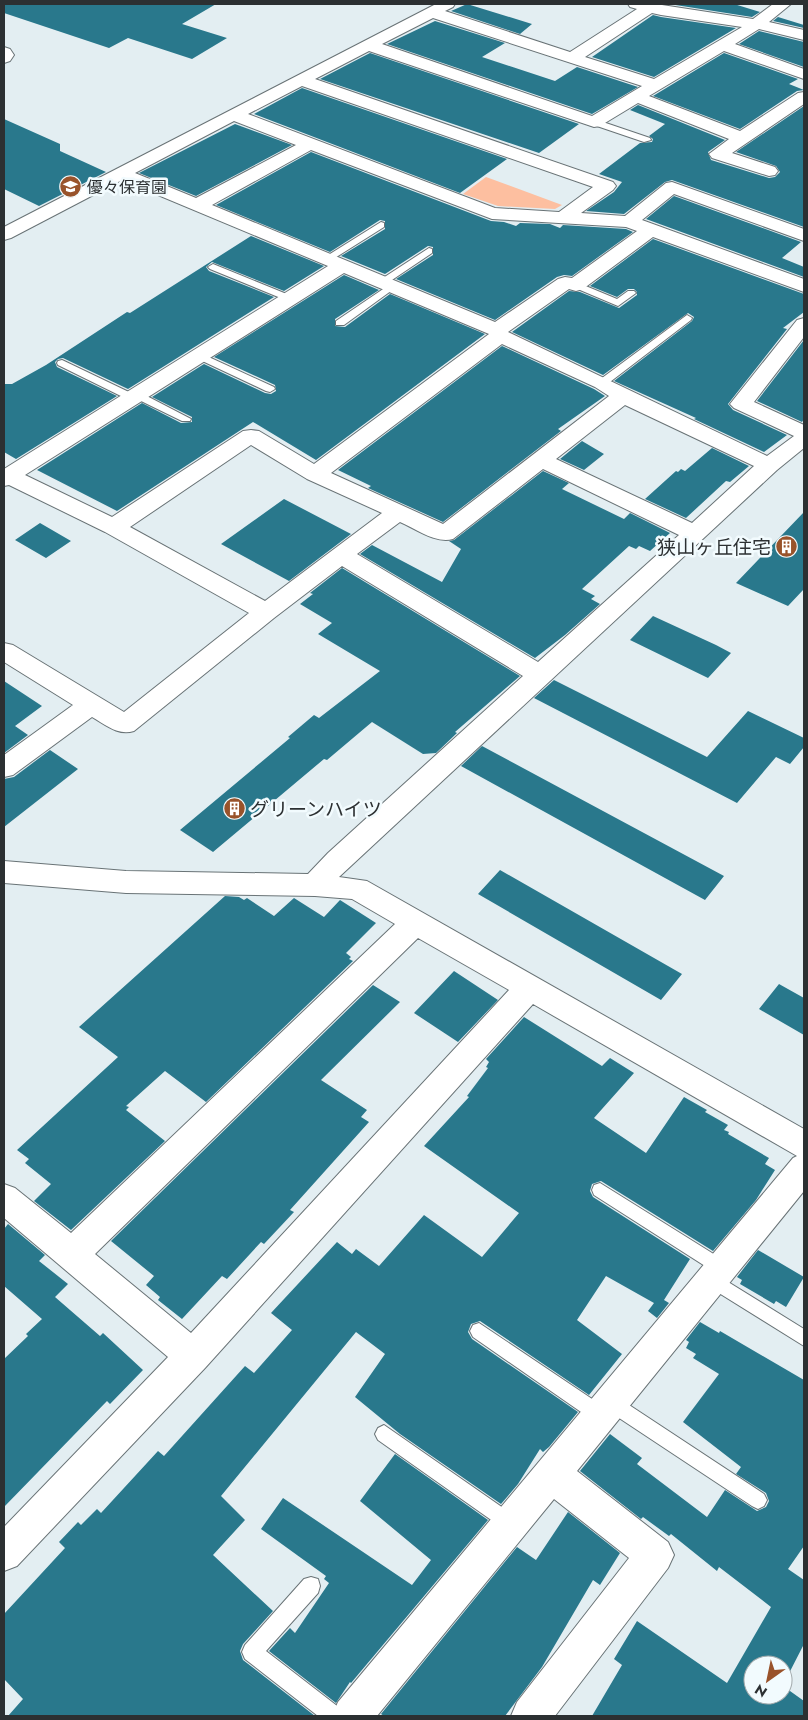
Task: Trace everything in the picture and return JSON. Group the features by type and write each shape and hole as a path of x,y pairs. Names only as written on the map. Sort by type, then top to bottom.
{"street":[{"path":"4,234 447,4"},
{"path":"368,45 594,122 757,24 783,4"},
{"path":"572,58 647,5 757,24 804,35"},
{"path":"431,12 656,85"},
{"path":"722,45 804,74"},
{"path":"4,52 6,55 4,58"},
{"path":"301,80 607,186 565,216"},
{"path":"637,97 742,138"},
{"path":"769,171 718,154 804,97"},
{"path":"234,115 492,213 565,216 630,222 804,286"},
{"path":"198,205 310,144"},
{"path":"120,173 388,284 499,333 602,383 623,396 770,465"},
{"path":"630,222 672,187 800,228"},
{"path":"315,474 565,283 576,285 652,229"},
{"path":"6,476 291,298 335,262"},
{"path":"804,324 742,404 804,433"},
{"path":"113,527 251,436 315,474 445,534 623,396"},
{"path":"315,886 338,860 770,465 798,442 804,440"},
{"path":"541,460 696,534"},
{"path":"6,476 113,527 266,612"},
{"path":"4,651 125,725 266,612 397,513"},
{"path":"341,556 541,675"},
{"path":"4,768 90,705"},
{"path":"4,872 126,882 315,886 357,889 804,1145"},
{"path":"72,1254 415,923"},
{"path":"4,1553 193,1356 529,988"},
{"path":"352,1716 804,1168"},
{"path":"4,1198 193,1356"},
{"path":"531,1716 655,1555 551,1474"}],"lane":[{"path":"594,122 647,140"},
{"path":"335,262 381,225"},
{"path":"340,323 429,251"},
{"path":"213,267 291,298"},
{"path":"576,285 618,303 631,293"},
{"path":"602,383 687,318"},
{"path":"200,356 270,389"},
{"path":"62,363 186,419"},
{"path":"600,1190 804,1338"},
{"path":"479,1331 758,1500"},
{"path":"384,1434 510,1524"},
{"path":"311,1586 252,1652 334,1716"}],"shaded area":[{"path":"486,177 562,205 555,209 498,206 463,194"}],"building":[{"path":"4,4 216,4 182,24 227,38 192,59 128,38 109,48 4,13"},
{"path":"467,4 532,24 520,34 451,11"},
{"path":"669,4 734,4 760,12 752,17"},
{"path":"653,15 736,28 654,77 592,57"},
{"path":"778,17 804,25 804,28 773,21"},
{"path":"435,21 505,43 482,57 555,81 577,67 638,87 592,114 387,44"},
{"path":"759,31 804,42 804,67 739,44"},
{"path":"370,53 579,124 539,153 320,79"},
{"path":"724,53 798,79 789,84 804,90 797,91 740,129 653,96"},
{"path":"302,88 507,159 460,193 254,114"},
{"path":"638,105 725,140 708,152 711,160 769,178 775,177 780,172 776,166 736,152 804,106 804,227 672,180 665,182 624,214 586,211 614,192 622,182 599,174 640,143 652,142 653,139 649,136 665,124 630,110"},
{"path":"4,119 60,144 60,151 106,172 39,206 4,189"},
{"path":"235,124 292,145 196,196 139,173"},
{"path":"311,152 491,221 504,222 516,226 520,223 550,224 560,228 563,225 626,229 633,232 572,276 564,275 557,277 495,320 396,279 433,255 433,247 428,246 385,274 341,256 385,229 385,221 380,220 330,252 216,205"},
{"path":"674,196 801,242 782,258 804,267 804,277 646,219"},
{"path":"251,236 324,266 284,291 212,262 206,267 209,271 274,297 128,389 63,358 58,359 55,362 57,367 117,396 16,459 4,452 4,384 12,384 46,365 127,312 130,313"},
{"path":"653,239 804,294 804,312 783,328 787,329 728,404 733,410 787,435 764,452 694,419 696,418 614,381 692,321 694,317 688,313 603,375 512,332 569,291 580,292 619,308 637,295 634,289 628,289 617,297 590,286"},
{"path":"344,275 379,290 335,319 335,326 345,327 390,294 485,334 316,460 253,422 117,511 37,470 142,403 181,423 192,422 192,417 152,397 204,364 265,393 271,394 276,391 275,385 214,357"},
{"path":"804,340 804,419 802,422 757,401"},
{"path":"502,346 605,396 558,429 561,431 443,522 368,488 371,486 338,470"},
{"path":"582,441 604,454 584,470 560,459"},
{"path":"712,448 749,466 730,482 726,481 686,518 645,499 676,471 678,472 681,469 685,471"},
{"path":"543,471 569,483 562,489 624,519 630,513 670,533 650,551 639,546 636,549 629,546 582,589 595,596 591,599 600,604 535,658 360,554 372,545 442,582 461,549 449,541 454,540"},
{"path":"284,499 351,534 289,581 221,544"},
{"name":"狭山ヶ丘住宅","path":"804,512 804,589 788,606 736,583"},
{"path":"40,523 71,541 46,558 15,540"},
{"path":"342,568 520,676 455,732 457,733 436,753 423,754 372,722 327,760 324,759 213,852 180,830 290,738 288,737 314,715 319,718 380,671 318,634 332,623 300,604 313,594 310,593"},
{"path":"653,616 731,653 708,678 630,640"},
{"path":"554,680 707,757 748,711 804,738 804,747 790,764 776,757 737,803 534,698"},
{"path":"4,681 42,706 15,726 28,735 4,753"},
{"path":"482,746 724,876 705,900 461,766"},
{"path":"50,750 78,769 4,827 4,779 14,777"},
{"path":"500,870 682,974 661,1000 478,894"},
{"path":"225,896 239,897 244,900 247,898 274,916 294,898 324,917 340,900 376,923 346,953 351,957 349,959 353,961 206,1102 165,1071 126,1106 129,1107 126,1110 165,1141 71,1230 34,1201 51,1184 25,1163 29,1159 17,1150 118,1057 79,1027"},
{"path":"454,971 498,1000 458,1042 414,1013"},
{"path":"779,984 804,998 804,1035 759,1009"},
{"path":"373,985 400,1002 321,1080 367,1110 361,1117 369,1122 290,1210 294,1212 264,1244 261,1242 227,1279 222,1276 182,1319 158,1300 160,1297 146,1285 154,1276 111,1241"},
{"path":"524,1017 602,1066 610,1058 634,1073 594,1118 646,1153 684,1097 728,1125 724,1130 729,1132 728,1134 769,1158 765,1164 775,1170 756,1200 713,1251 601,1181 592,1184 590,1191 593,1197 690,1259 664,1300 669,1303 657,1318 648,1311 654,1303 606,1276 577,1320 622,1354 589,1395 480,1321 471,1324 468,1332 472,1339 578,1412 549,1447 543,1452 540,1449 518,1484 501,1504 400,1434 355,1397 385,1354 356,1332 221,1496 245,1520 213,1555 273,1611 243,1644 240,1651 243,1660 315,1716 8,1716 23,1699 4,1679 4,1614 65,1548 59,1542 78,1522 81,1525 97,1509 101,1513 158,1451 164,1456 245,1366 254,1373 292,1330 271,1313 337,1242 352,1254 356,1249 379,1266 424,1215 482,1257 519,1213 424,1146 469,1097 467,1096 488,1068 486,1067 489,1062 486,1059"},
{"path":"8,1224 45,1255 39,1261 68,1284 55,1297 100,1336 103,1333 143,1370 110,1404 107,1401 4,1507 4,1359 28,1336 26,1334 42,1319 4,1286 4,1229"},
{"path":"758,1250 804,1277 786,1307 776,1301 774,1304 740,1284 742,1280 737,1277"},
{"path":"700,1322 719,1333 720,1331 804,1380 804,1546 788,1569 804,1580 804,1644 793,1665 793,1655 743,1655 771,1607 719,1567 717,1571 671,1534 669,1536 643,1517 641,1519 580,1471 610,1434 642,1458 637,1464 707,1517 725,1490 757,1511 766,1507 769,1501 766,1493 736,1474 741,1467 683,1422 719,1374 693,1358 696,1354 686,1348 689,1342 686,1340"},
{"path":"395,1454 488,1520 350,1682 336,1703 269,1651 290,1628 295,1633 329,1583 324,1579 326,1576 261,1529 283,1498 412,1585 431,1560 360,1501"},
{"path":"568,1512 620,1553 600,1585 593,1580 542,1667 505,1716 384,1716 381,1714 517,1547 536,1560"},
{"path":"637,1621 727,1683 743,1655 743,1705 793,1705 793,1693 804,1701 804,1716 592,1716 622,1665 614,1659"}],"place":[{"name":"優々保育園","path":"71,187"},
{"name":"狭山ヶ丘住宅","path":"787,547"},
{"name":"グリーンハイツ","path":"234,809"}]}
